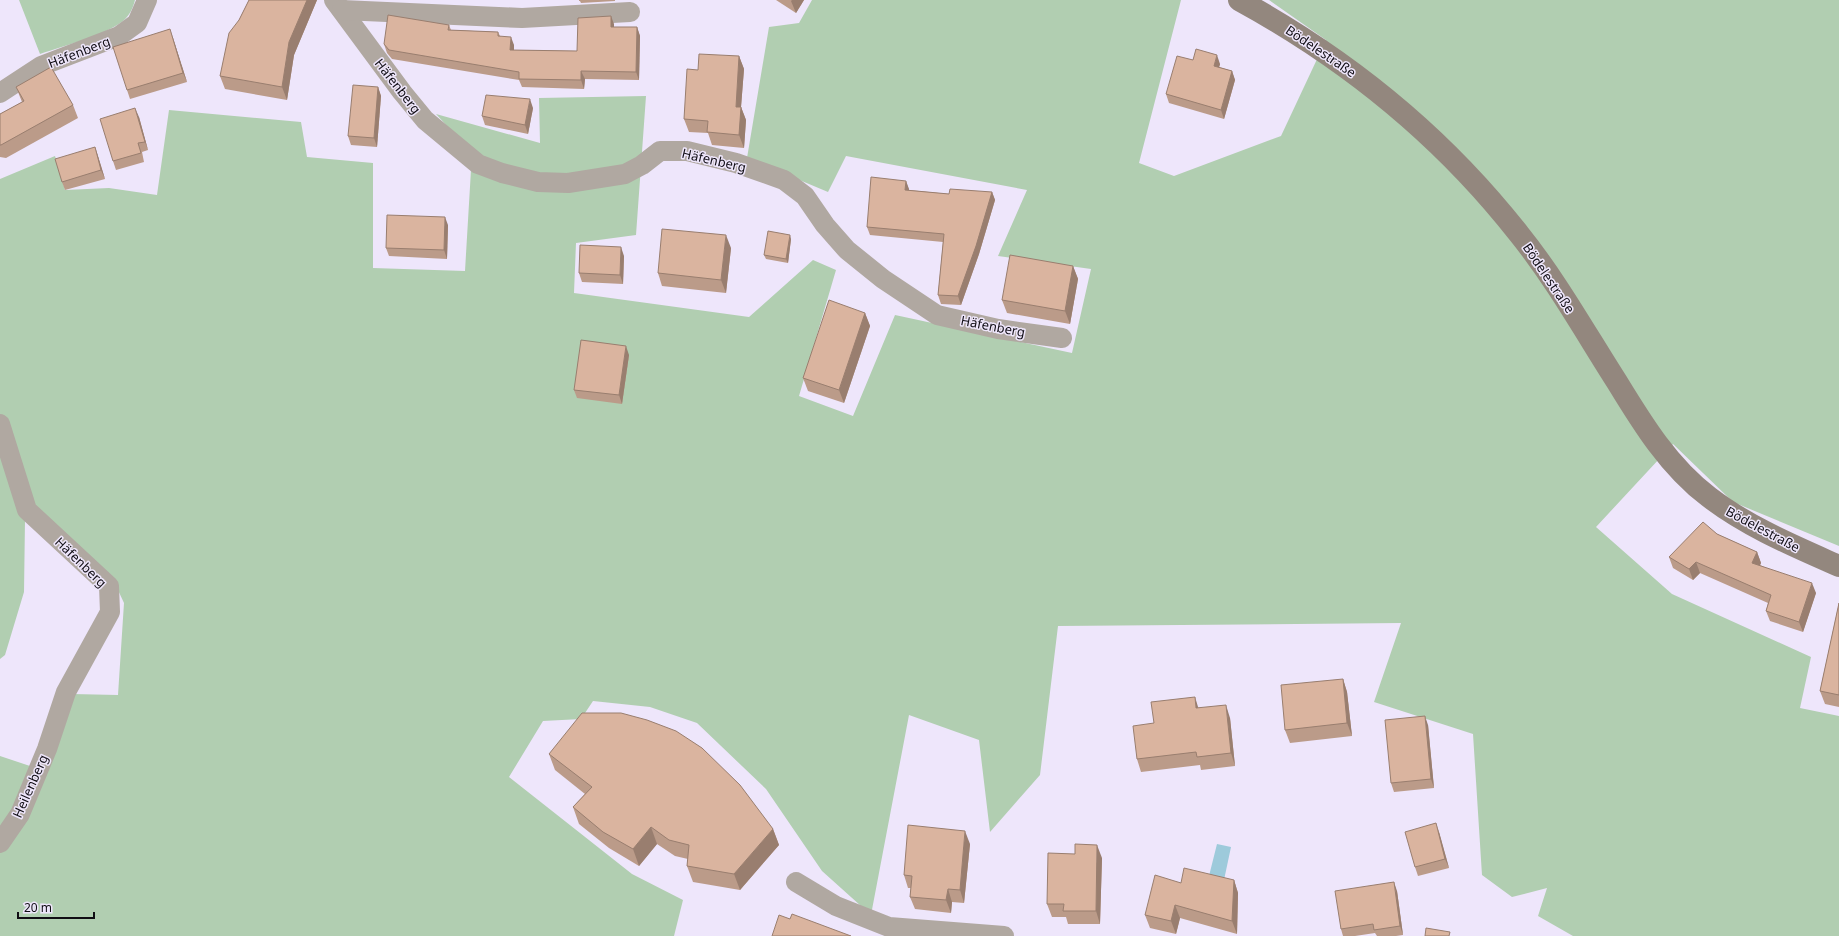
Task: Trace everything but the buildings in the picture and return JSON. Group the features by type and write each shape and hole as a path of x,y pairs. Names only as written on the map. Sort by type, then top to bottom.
{"main road":[{"name":"Bödelestraße","path":"1239,0 1272,18 1356,74 1432,138 1460,165 1520,235 1546,270 1646,429 1677,467 1707,496 1743,521 1783,542 1839,566"}],"street":[{"name":"Häfenberg","path":"0,93 41,66 118,36 137,23 147,0"},
{"name":"Häfenberg","path":"338,5 522,18 630,12"},
{"name":"Häfenberg","path":"338,5 402,92 425,120 478,164 502,173 538,182 568,183 625,174 642,165 660,151 687,151 736,163 784,180 805,196 825,225 847,250 883,279 937,315 998,329 1062,338"},
{"name":"Häfenberg","path":"0,424 27,510 109,586 110,612 66,692 47,749"},
{"name":"Heilenberg","path":"0,843 20,814 47,749"},
{"path":"796,882 836,906 890,927 1004,936"}],"green space":[{"path":"19,0 135,0 128,16 114,27 94,36 40,54"},
{"path":"812,0 1181,0 1139,163 1174,176 1281,136 1326,40 1269,0 1839,0 1839,546 1733,502 1673,444 1596,527 1672,594 1811,657 1800,708 1839,716 1839,936 1573,936 1538,916 1547,888 1512,897 1482,875 1473,734 1374,702 1401,623 1058,626 1040,775 990,832 979,740 909,715 871,915 822,871 766,789 697,723 650,707 593,701 581,719 543,721 509,777 632,874 683,900 674,936 0,936 0,756 33,767 72,694 118,695 124,603 111,575 25,520 24,592 5,655 0,659 0,179 55,156 65,190 109,188 157,195 169,110 301,122 307,157 373,163 373,268 465,271 472,153 436,114 540,143 539,98 646,96 636,235 576,243 574,293 749,317 813,260 836,270 799,396 853,416 895,315 1072,353 1091,269 998,256 1027,190 846,156 828,192 747,158 769,27 799,23"}],"water":[{"path":"1217,844 1231,847 1224,880 1209,876"}]}
